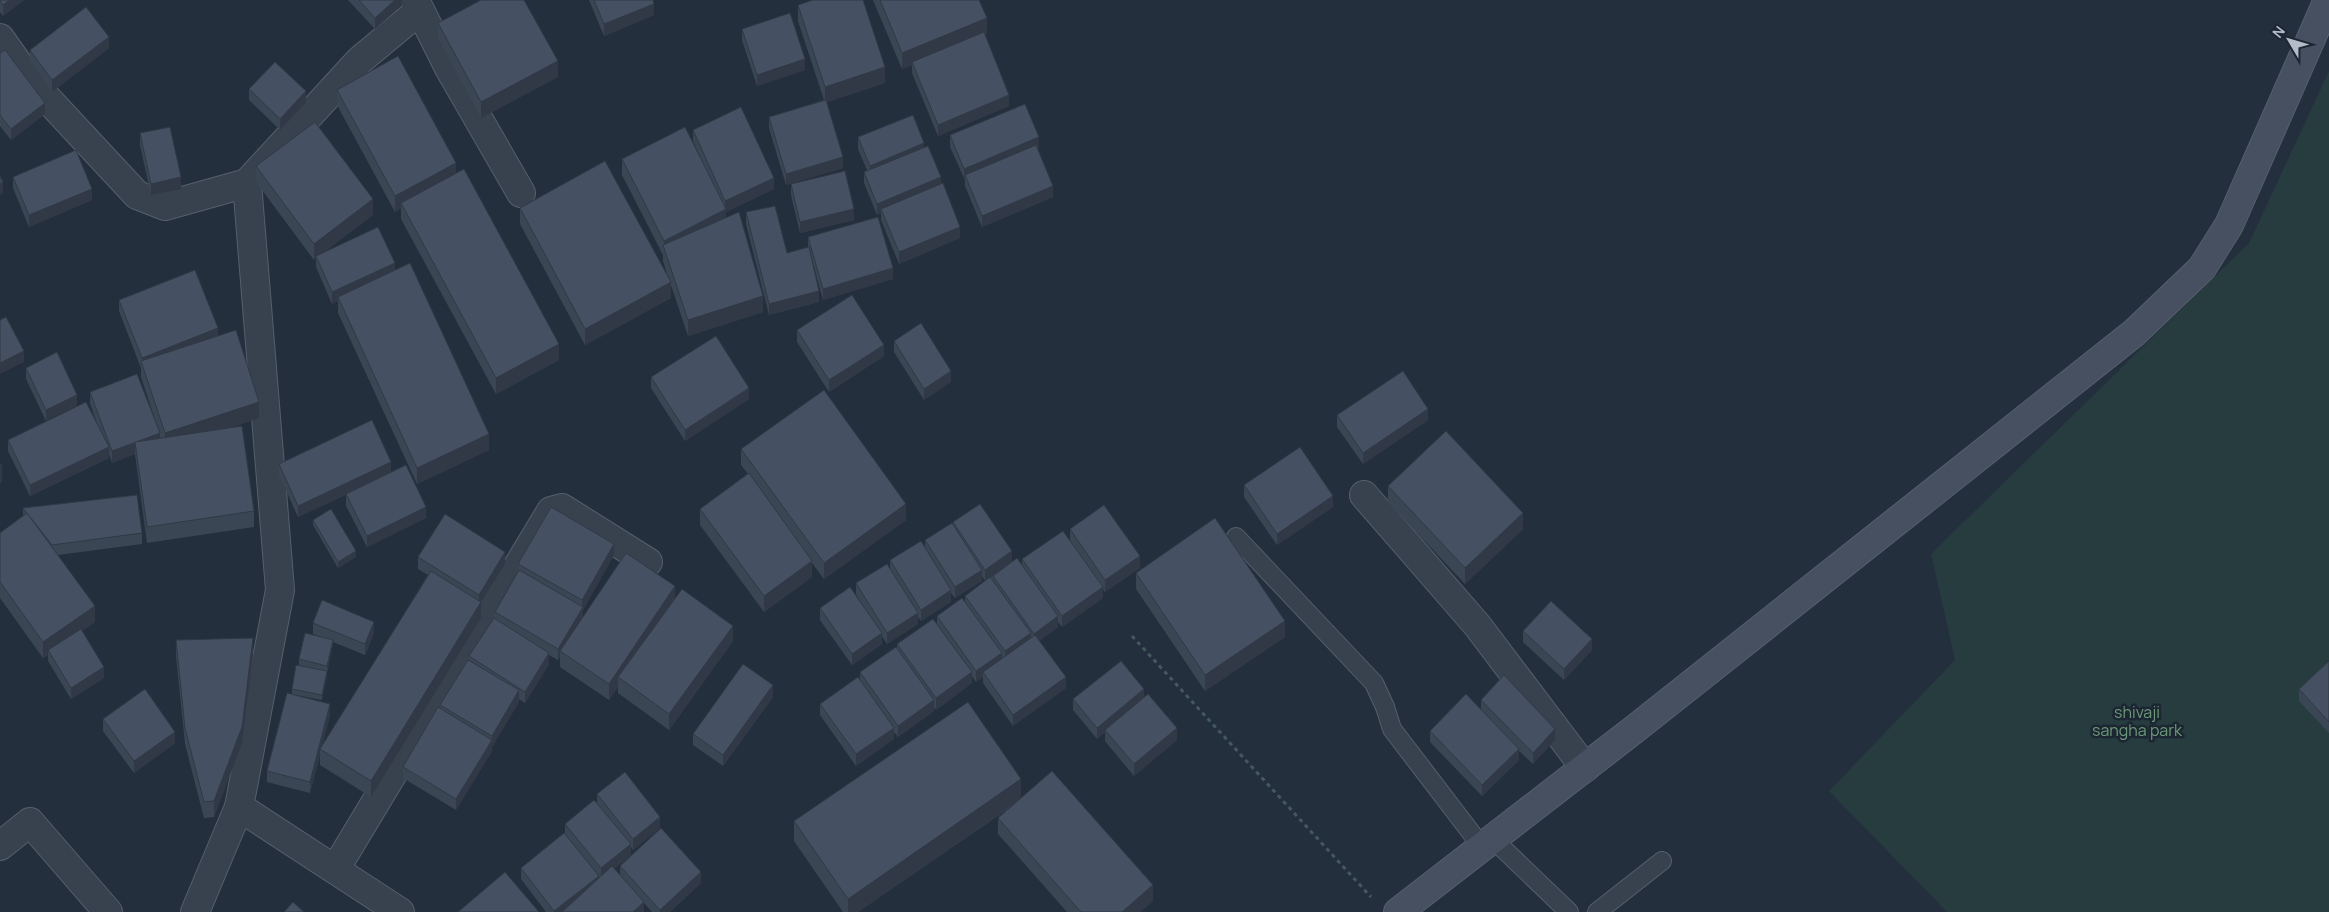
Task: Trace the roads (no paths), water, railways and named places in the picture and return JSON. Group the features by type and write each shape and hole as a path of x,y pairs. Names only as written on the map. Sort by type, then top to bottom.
{"street":[{"path":"1398,912 1585,768 2134,333 2202,268 2229,225 2328,0"},
{"path":"0,38 29,79 137,195 165,206 247,183 360,60 417,6 521,193"},
{"path":"195,912 239,807 280,590 247,183"},
{"path":"1364,495 1477,625 1585,768"},
{"path":"336,868 551,511 562,508 648,562"},
{"path":"239,807 336,868 400,912"},
{"path":"0,846 30,822 108,912"}],"lane":[{"path":"1236,537 1374,682 1392,729 1487,843 1569,912"},
{"path":"1597,912 1662,861"}],"park label":[{"name":"shivaji sangha park","path":"2137,721"}]}
